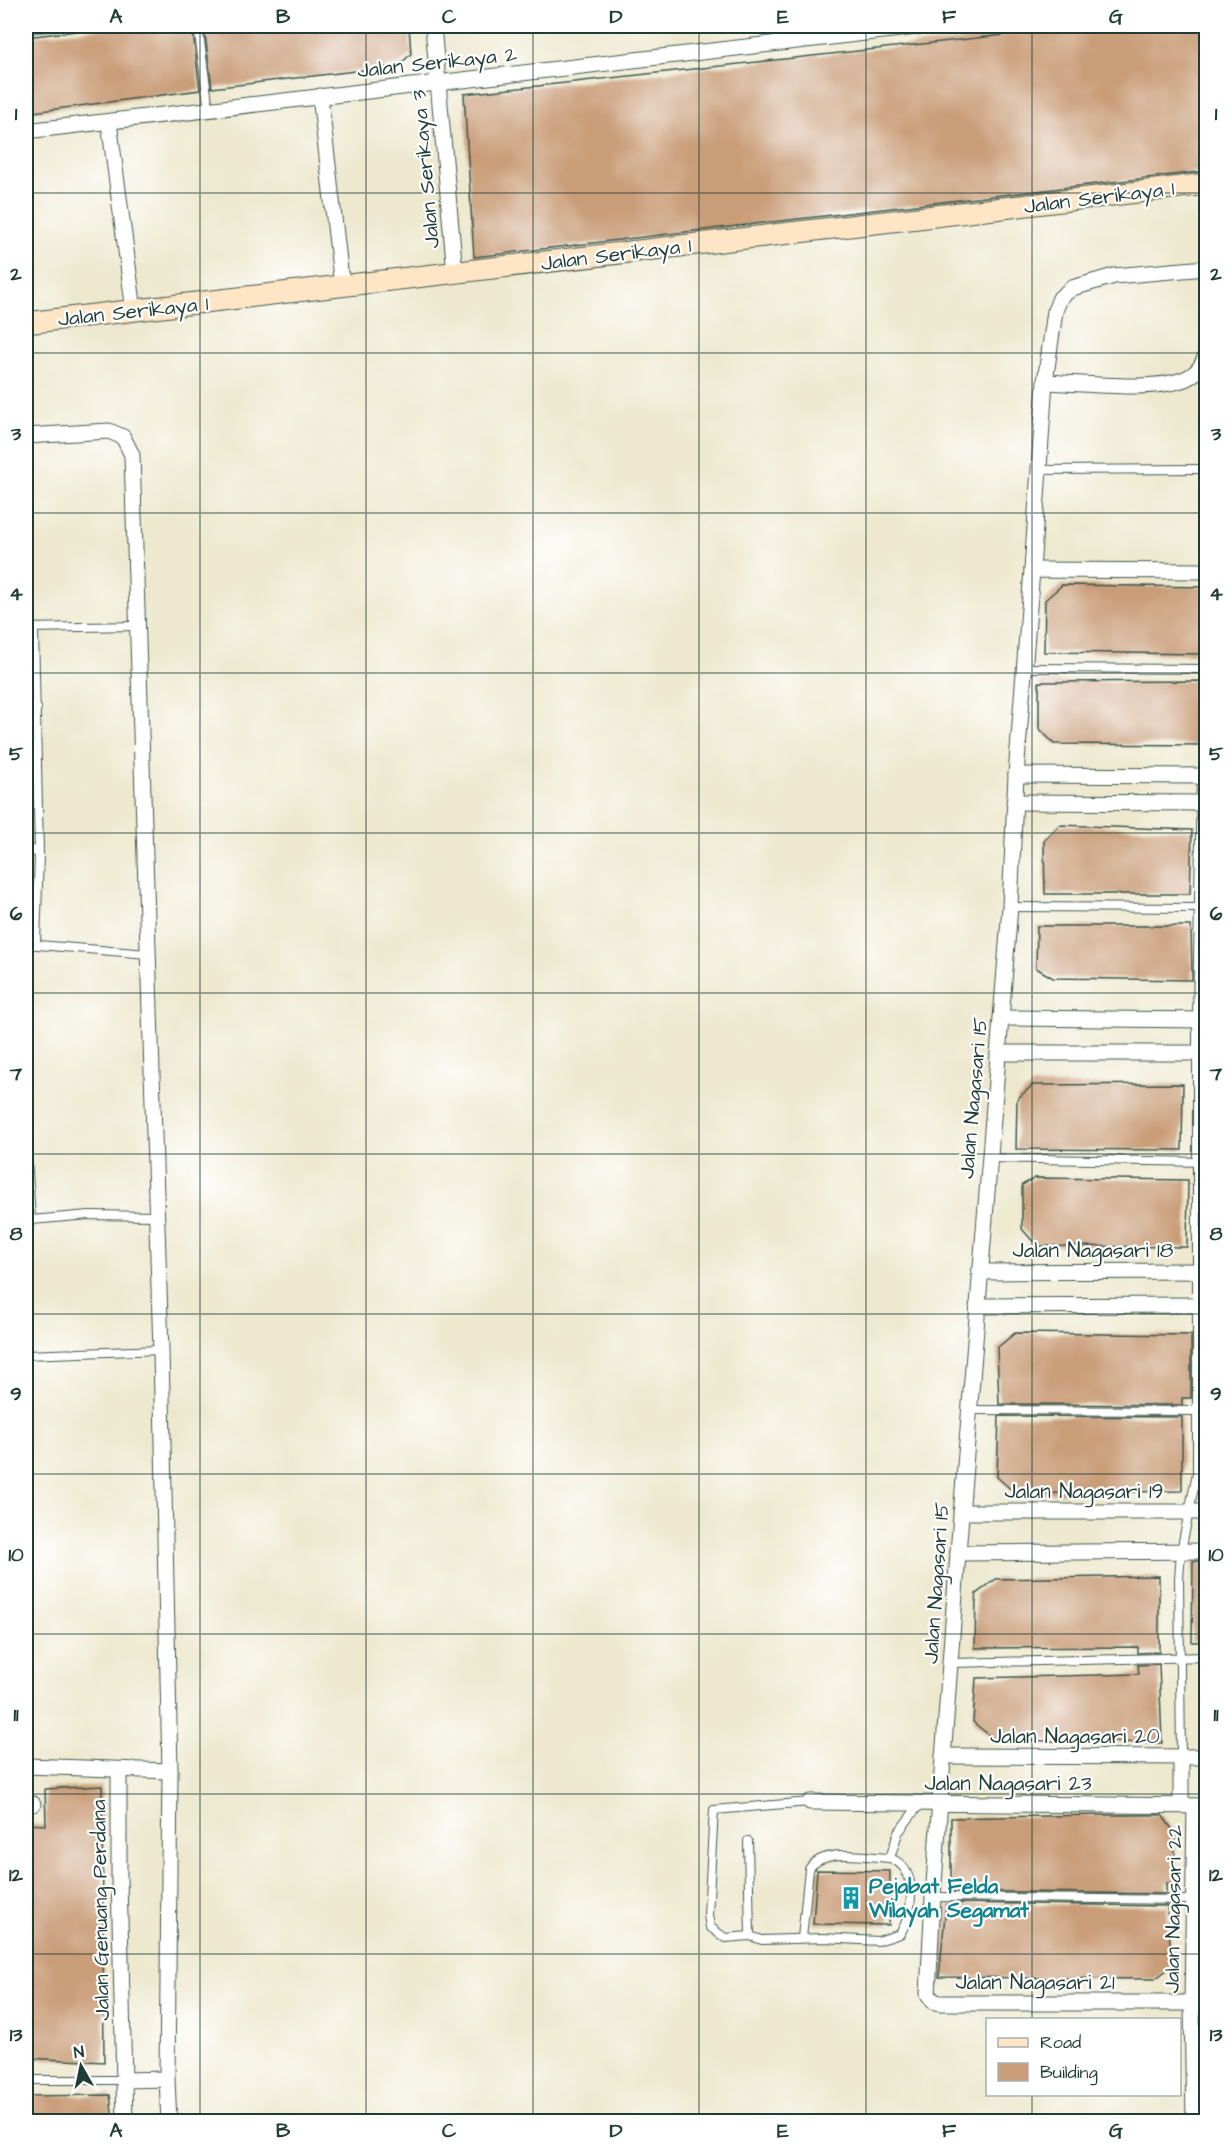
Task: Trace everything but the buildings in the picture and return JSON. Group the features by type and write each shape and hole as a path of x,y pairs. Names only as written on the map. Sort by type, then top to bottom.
{"street":[{"name":"Jalan Serikaya 3","path":"433,26 455,273"},
{"name":"Jalan Serikaya 2","path":"26,130 439,83 837,31 924,26"},
{"path":"320,96 342,287"},
{"path":"109,122 134,311"},
{"name":"Jalan Serikaya 1","path":"26,323 1206,184"},
{"name":"Jalan Nagasari 15","path":"939,1804 988,1158 1010,907 1014,802 1038,470 1045,382 1055,311 1060,298 1072,288 1114,276 1206,268"},
{"path":"1045,382 1140,385 1171,383 1190,377 1202,366 1206,355"},
{"path":"26,436 109,431 123,437 132,455 162,1350 170,1771 167,2079 169,2121"},
{"path":"1032,570 1206,571"},
{"path":"1016,775 1204,776"},
{"path":"1014,802 1203,803"},
{"path":"1001,1018 1202,1020"},
{"path":"998,1053 1202,1053"},
{"name":"Jalan Nagasari 18","path":"980,1272 1202,1271"},
{"path":"977,1306 1202,1305"},
{"name":"Jalan Nagasari 19","path":"962,1512 1206,1512"},
{"path":"958,1553 1206,1551"},
{"name":"Jalan Nagasari 20","path":"943,1756 1206,1757"},
{"name":"Jalan Nagasari 22","path":"1181,1757 1194,1806 1193,1900 1199,2003 1194,2121"},
{"path":"26,1766 170,1771"},
{"name":"Jalan Genuang Perdana","path":"119,1770 125,2121"},
{"name":"Jalan Nagasari 23","path":"810,1802 1194,1806"},
{"name":"Jalan Nagasari 21","path":"939,1804 928,1994 933,2001 1199,2003"},
{"path":"124,2080 167,2079"}],"lane":[{"path":"26,29 59,26"},
{"path":"198,26 209,110"},
{"path":"1038,470 1206,469"},
{"path":"36,944 39,854 37,708 30,628 136,626"},
{"path":"1025,668 1206,669"},
{"path":"26,716 37,708"},
{"path":"1181,1757 1178,1657 1181,1551 1197,1473 1197,1411 1202,1305 1204,776"},
{"path":"26,846 39,854"},
{"path":"1010,907 1203,908"},
{"path":"26,944 148,954"},
{"path":"26,1140 31,1220 27,1232 26,1275"},
{"path":"988,1158 1203,1161"},
{"path":"31,1220 89,1215 156,1216"},
{"path":"26,1354 162,1350"},
{"path":"970,1410 1206,1411"},
{"path":"951,1663 1206,1657"},
{"path":"802,1938 809,1869 813,1863 828,1856 897,1860 904,1868 910,1886 910,1907 907,1923 900,1934 878,1941 802,1938 762,1940 750,1936 725,1938 710,1927 708,1915 714,1810 810,1802"},
{"path":"890,1858 897,1833 920,1804"},
{"path":"748,1841 750,1936"},
{"path":"933,1898 1193,1900"},
{"path":"26,2080 124,2080"}],"place":[{"name":"Pejabat Felda Wilayah Segamat","path":"851,1898"}]}
